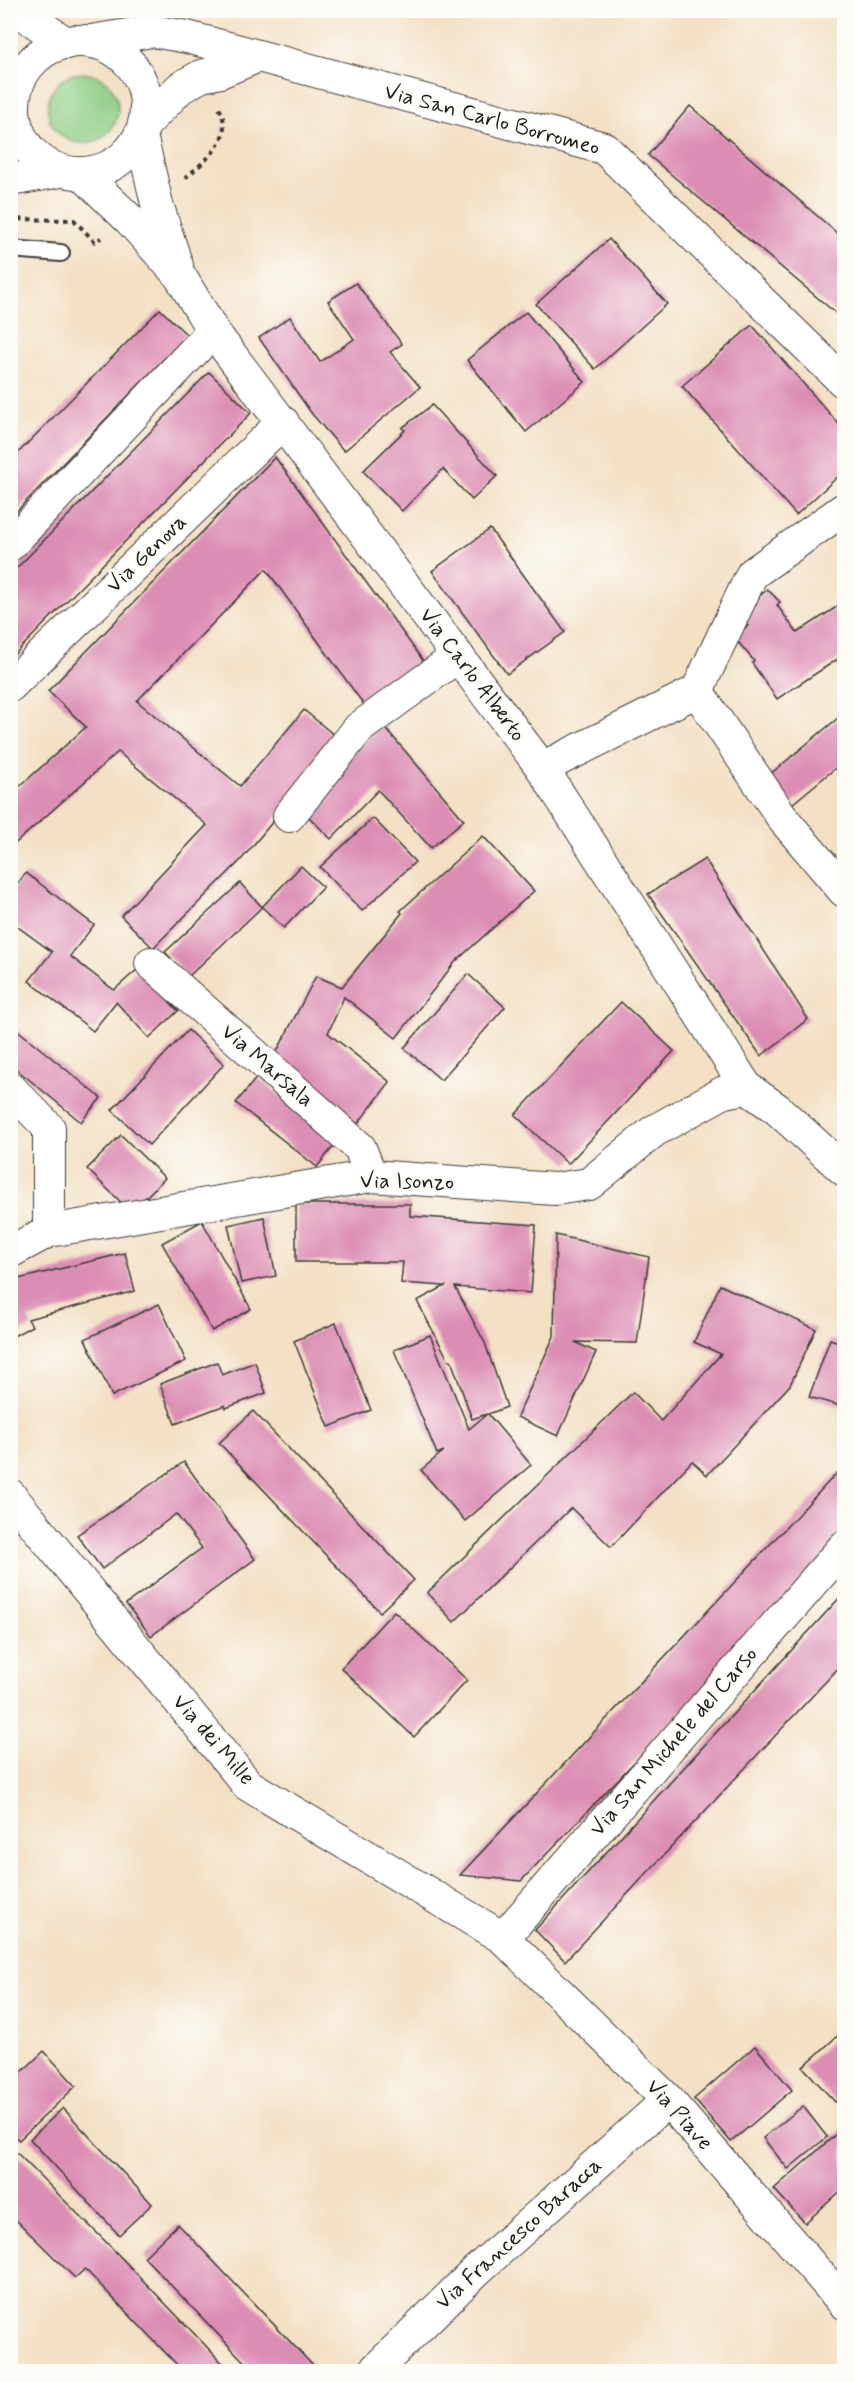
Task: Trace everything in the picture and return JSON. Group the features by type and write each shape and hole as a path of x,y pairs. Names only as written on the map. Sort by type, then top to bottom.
{"street":[{"name":"Via Carlo Alberto","path":"17,10 86,41 108,46 129,62 139,76 146,96 143,130 157,204 180,276"},
{"path":"86,41 115,10"},
{"name":"Via San Carlo Borromeo","path":"86,41 152,31 187,37 604,148 844,382"},
{"name":"Via Carlo Alberto","path":"86,41 47,50 26,70 13,88 18,129 25,144 38,158 71,172 130,220 180,276 213,331 542,768 747,1088 836,1151 844,1170"},
{"path":"10,180 103,169 125,155 143,130 180,88 201,76 220,72 256,57"},
{"path":"10,545 213,331"},
{"name":"Via Genova","path":"10,686 283,422"},
{"path":"542,768 697,691 752,574 844,509"},
{"path":"289,816 359,729 458,656"},
{"path":"697,691 784,820 844,891"},
{"name":"Via Marsala","path":"151,963 360,1148 371,1176"},
{"path":"10,1088 49,1128 49,1231"},
{"name":"Via Isonzo","path":"10,1252 49,1231 371,1176 555,1189 590,1184 654,1131 724,1092 747,1088"},
{"name":"Via dei Mille","path":"10,1495 248,1785 503,1938"},
{"name":"Via San Michele del Carso","path":"503,1938 844,1547"},
{"name":"Via Piave","path":"503,1938 668,2100 844,2303"},
{"name":"Via Francesco Baracca","path":"373,2372 476,2271 668,2100"}],"lane":[{"path":"10,249 61,253"}],"path":[{"path":"157,204 217,150 223,130 222,113 201,76"}],"green space":[{"path":"90,73 103,79 112,88 116,94 118,108 116,122 108,133 97,141 76,143 58,133 50,122 48,101 58,83 69,75"}],"building":[{"path":"690,106 844,239 844,320 648,155"},
{"path":"609,239 667,304 595,369 536,304"},
{"path":"356,283 402,344 390,352 420,387 344,451 312,414 259,338 290,317 320,362 354,339 328,301"},
{"path":"160,309 187,335 10,518 10,461"},
{"path":"526,312 585,382 526,432 467,360"},
{"path":"752,325 844,430 844,471 796,515 682,386"},
{"path":"209,372 251,413 10,659 10,575"},
{"path":"432,405 497,476 472,500 443,469 402,511 363,471 405,430 402,428"},
{"path":"275,457 427,666 367,709 266,569 137,701 240,786 304,710 340,740 241,860 153,948 121,916 207,825 118,752 10,848 10,795 86,727 48,691"},
{"path":"490,529 565,632 507,674 432,571"},
{"path":"767,589 780,602 777,605 797,633 844,602 844,655 777,699 752,663 754,661 734,637 748,626 739,616"},
{"path":"844,713 844,761 792,804 768,776"},
{"path":"382,724 464,820 431,848 378,790 331,839 298,806"},
{"path":"373,818 415,862 362,911 320,867"},
{"path":"483,836 534,891 455,962 396,1038 344,997 328,1033 390,1082 356,1126 271,1063 316,976 342,987 402,913 400,911"},
{"path":"705,859 808,1019 761,1056 648,894"},
{"path":"301,866 323,887 284,928 262,907"},
{"path":"26,873 94,925 70,956 114,990 139,968 178,1011 149,1038 116,1002 93,1031 29,981 52,952 10,921 10,893"},
{"path":"240,883 262,907 188,977 165,952"},
{"path":"468,974 505,1007 441,1080 404,1048"},
{"path":"621,1002 674,1051 568,1164 515,1115"},
{"path":"10,1024 101,1098 81,1122 10,1064"},
{"path":"188,1030 224,1064 149,1145 112,1110"},
{"path":"257,1077 337,1142 317,1167 236,1103"},
{"path":"121,1135 165,1178 131,1212 87,1169"},
{"path":"296,1204 410,1204 410,1216 536,1225 531,1293 455,1287 485,1343 507,1407 488,1414 531,1465 465,1521 421,1470 444,1451 437,1454 394,1350 430,1335 469,1429 487,1414 472,1419 451,1360 449,1361 417,1301 445,1286 401,1283 403,1262 296,1262"},
{"path":"264,1217 276,1276 241,1283 228,1225"},
{"path":"202,1221 251,1309 212,1331 162,1243"},
{"path":"556,1235 649,1257 637,1343 575,1342 596,1352 558,1436 517,1417 554,1336"},
{"path":"125,1253 135,1291 28,1319 32,1326 10,1338 10,1281"},
{"path":"720,1285 816,1329 790,1385 707,1475 692,1461 611,1547 571,1508 454,1622 427,1593 633,1392 661,1421 721,1354 694,1342"},
{"path":"159,1304 186,1361 112,1396 85,1339"},
{"path":"336,1323 371,1410 329,1427 294,1341"},
{"path":"830,1339 844,1344 844,1407 809,1397"},
{"path":"217,1362 222,1375 255,1362 266,1393 226,1408 225,1405 175,1424 160,1384"},
{"path":"253,1411 414,1580 380,1612 219,1443"},
{"path":"184,1462 255,1559 151,1636 126,1604 202,1548 176,1514 102,1569 77,1535"},
{"path":"837,1473 844,1477 844,1542 521,1881 460,1875"},
{"path":"844,1593 844,1662 565,1961 535,1930"},
{"path":"394,1611 467,1680 414,1737 341,1668"},
{"path":"844,2030 844,2093 835,2102 803,2067"},
{"path":"755,2046 792,2090 731,2142 694,2099"},
{"path":"44,2051 76,2086 19,2140 10,2132 10,2083"},
{"path":"803,2106 827,2137 788,2169 763,2138"},
{"path":"63,2108 152,2204 119,2235 30,2139"},
{"path":"844,2127 844,2188 805,2223 774,2189"},
{"path":"10,2146 231,2372 184,2372 85,2269 75,2278 10,2214"},
{"path":"178,2224 319,2372 254,2372 144,2257"}]}
